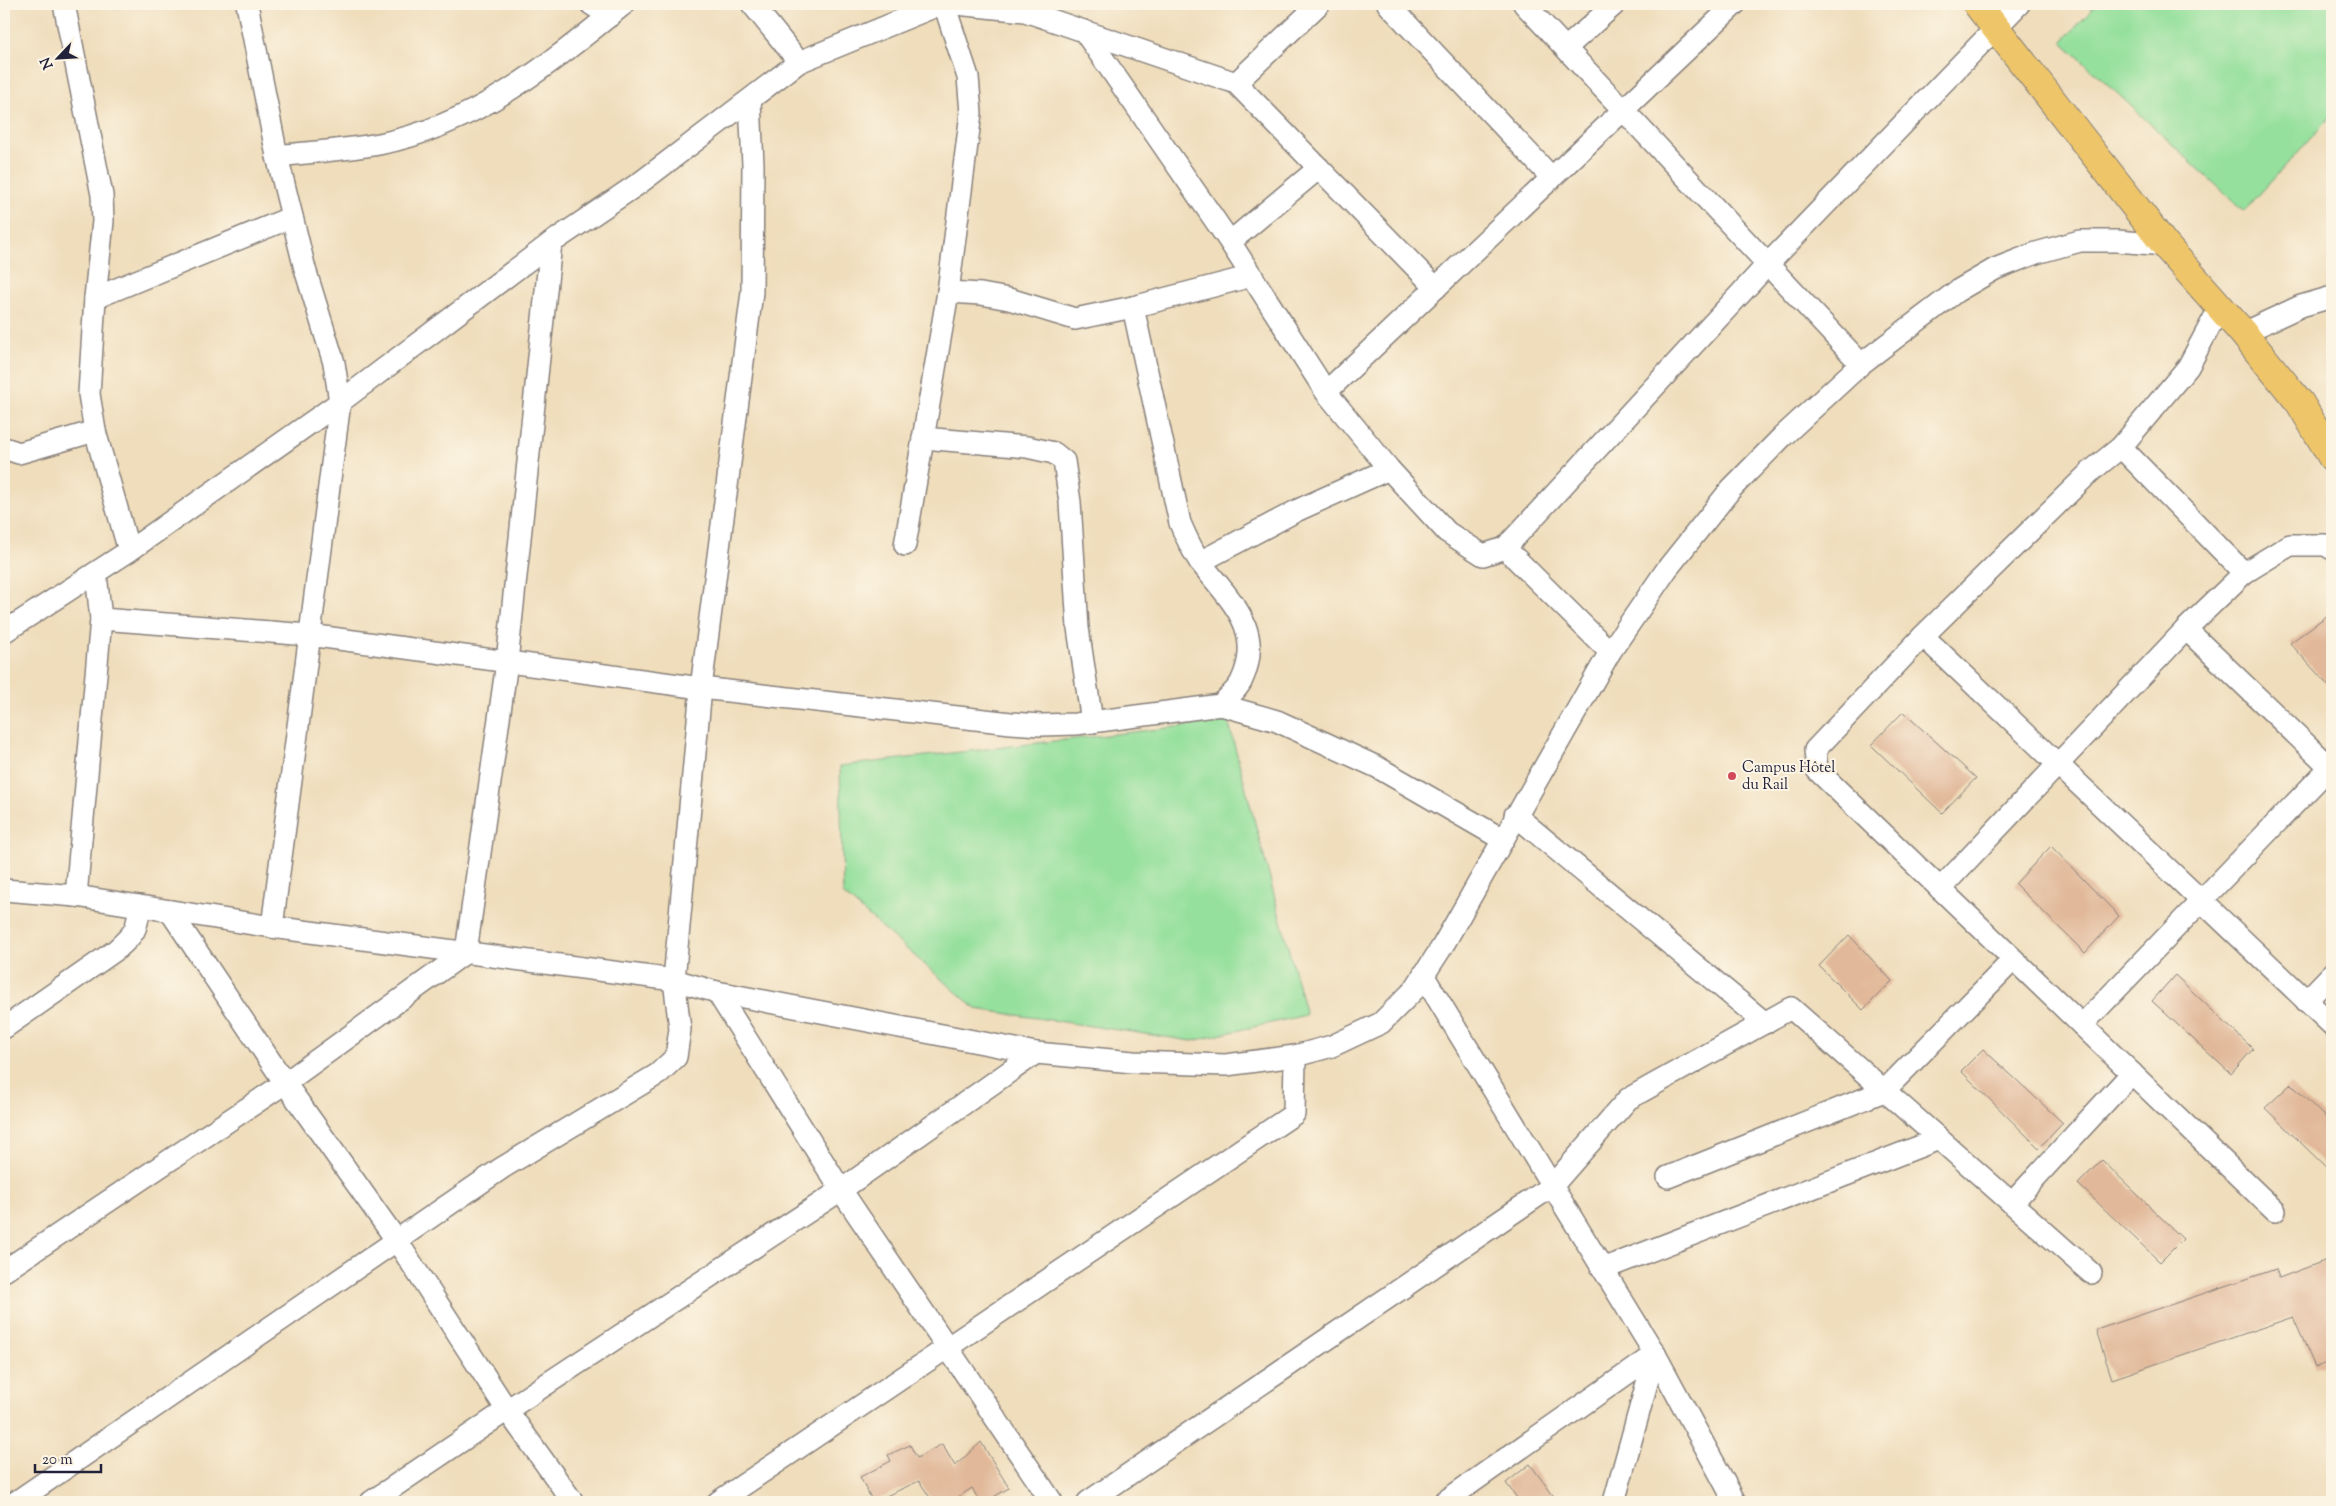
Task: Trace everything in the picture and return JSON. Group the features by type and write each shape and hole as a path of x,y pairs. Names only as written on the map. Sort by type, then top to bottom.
{"main road":[{"path":"1978,4 2165,245 2243,333 2300,403 2332,457"}],"street":[{"path":"64,4 102,195 103,221 95,298 89,394 95,431 129,551"},
{"path":"247,4 277,156 305,269 334,363 340,402 272,926"},
{"path":"591,4 617,10"},
{"path":"752,4 799,62"},
{"path":"4,632 96,574 340,402 551,243 641,182 799,62 943,4 968,77 971,113 948,292 905,545"},
{"path":"956,4 1029,7 1084,31 1236,83 1436,288"},
{"path":"1236,83 1319,4"},
{"path":"1388,4 1552,178"},
{"path":"1524,4 1861,364"},
{"path":"1566,48 1614,4"},
{"path":"1326,392 1735,4"},
{"path":"1084,31 1230,242 1326,392 1389,469 1447,532 1483,555 1505,548 1768,264 2019,4"},
{"path":"277,156 379,144 430,129 470,114 517,86 617,10"},
{"path":"16,1502 502,1168 658,1074 676,1057 680,1029 674,980 701,688 752,292 753,165 750,101"},
{"path":"1230,242 1319,168"},
{"path":"95,298 292,217"},
{"path":"4,890 76,896 272,926 674,980 717,992 1036,1053 1133,1062 1226,1064 1295,1056 1332,1046 1381,1023 1414,990 1610,652 1667,569 1731,489 1782,437 1861,364 1957,291 2003,266 2036,253 2080,241 2117,241 2165,245"},
{"path":"4,1271 285,1083 466,952 507,662 551,243"},
{"path":"948,292 981,294 1075,319 1133,307 1252,276"},
{"path":"2243,333 2301,306 2332,297"},
{"path":"1133,307 1180,523 1189,544 1200,562 1239,613 1248,632 1248,661 1240,684 1220,705"},
{"path":"2220,307 2188,367 2121,447 2090,472 1923,636 1815,750 1816,770 2275,1211"},
{"path":"4,448 19,453 95,431"},
{"path":"923,438 1027,447 1054,453 1064,461 1070,502 1078,628 1092,722"},
{"path":"2121,447 2244,573"},
{"path":"1200,562 1298,510 1389,469"},
{"path":"1940,889 2186,629 2244,573 2290,545 2326,545 2332,549"},
{"path":"1505,548 1610,652"},
{"path":"76,896 101,619 96,574"},
{"path":"101,619 310,635 701,688 1011,723 1041,725 1092,722 1220,705 1277,721 1377,767 1502,839"},
{"path":"2082,1026 2332,767 2186,629"},
{"path":"1923,636 2332,1025"},
{"path":"1515,816 1765,1023"},
{"path":"4,1028 128,940 138,926 139,906"},
{"path":"170,911 285,1083 397,1241 508,1410 573,1502"},
{"path":"1668,1177 1884,1091 2013,960"},
{"path":"2306,1001 2332,974"},
{"path":"1423,975 1655,1354 1735,1502"},
{"path":"717,992 841,1190 1052,1502"},
{"path":"1088,1502 1552,1186 1628,1099 1791,1008 2091,1273"},
{"path":"371,1502 841,1190 1036,1053"},
{"path":"718,1502 1294,1114 1295,1056"},
{"path":"2012,1203 2132,1073"},
{"path":"1603,1269 1939,1139"},
{"path":"1444,1502 1655,1354"},
{"path":"1614,1502 1655,1354"}],"green space":[{"path":"2097,4 2332,4 2332,115 2244,211 2062,42"},
{"path":"1228,721 1306,1015 1192,1041 976,1009 843,894 840,766"}],"building":[{"path":"2332,612 2332,690 2290,643"},
{"path":"1903,712 1976,778 1942,813 1871,745"},
{"path":"2051,846 2119,916 2085,953 2015,884"},
{"path":"1849,935 1892,981 1863,1010 1819,966"},
{"path":"2175,975 2253,1049 2231,1074 2152,1001"},
{"path":"1983,1049 2063,1123 2039,1148 1961,1071"},
{"path":"2291,1084 2332,1124 2332,1173 2265,1108"},
{"path":"2102,1160 2183,1239 2160,1262 2078,1184"},
{"path":"2332,1258 2332,1362 2315,1367 2293,1317 2112,1379 2096,1330 2276,1269 2279,1278"},
{"path":"981,1442 1009,1488 985,1502 980,1502 972,1488 950,1502 933,1502 919,1481 873,1502 860,1477 891,1461 888,1455 910,1445 917,1458 942,1444 955,1466"},
{"path":"1530,1464 1558,1502 1520,1502 1506,1483"}],"place":[{"name":"Campus Hôtel du Rail","path":"1732,776"}]}
